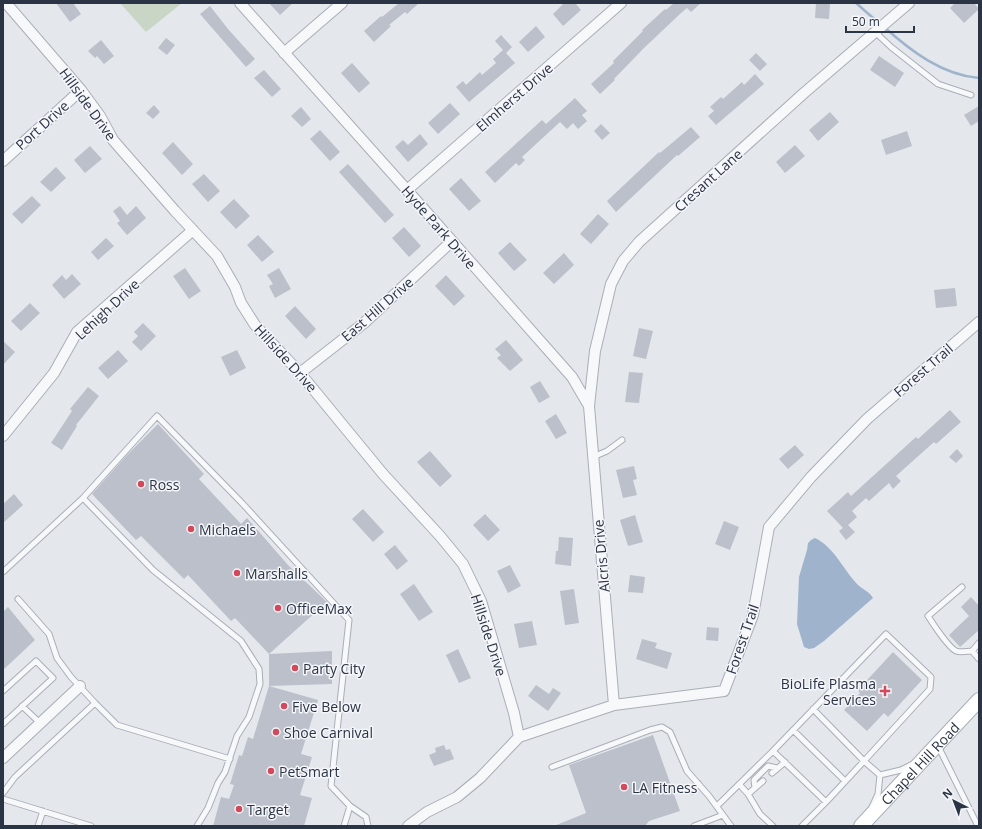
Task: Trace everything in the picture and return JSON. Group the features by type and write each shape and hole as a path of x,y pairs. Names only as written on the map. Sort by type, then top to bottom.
{"main road":[{"name":"Chapel Hill Road","path":"864,822 979,700"}],"street":[{"name":"Hillside Drive","path":"6,3 81,90 100,116 114,140 217,256 235,287 241,303 255,325 300,372 383,474 440,536 463,564 481,601 514,713 519,737"},
{"name":"Hyde Park Drive","path":"240,3 572,377 589,406"},
{"path":"284,53 342,3"},
{"name":"Elmherst Drive","path":"407,190 621,3"},
{"name":"Cresant Lane","path":"589,406 592,369 597,338 611,284 623,261 639,242 804,92 909,3"},
{"name":"Port Drive","path":"3,161 81,90"},
{"name":"Lehigh Drive","path":"3,436 54,373 77,332 193,230"},
{"name":"East Hill Drive","path":"300,372 364,323 451,242"},
{"name":"Forest Trail","path":"408,826 427,812 457,797 480,778 519,737 614,705 724,691 754,615 769,527 811,477 867,419 979,322"},
{"name":"Alcris Drive","path":"589,406 614,705"},
{"path":"3,758 80,686"}],"lane":[{"path":"875,32 891,47 938,84 970,95"},
{"path":"3,572 83,498 157,416 242,502 349,620 331,786 350,806 366,817 368,826"},
{"path":"593,457 608,451 622,440"},
{"path":"83,498 153,570 241,642 260,668 260,684 249,717 237,736 225,772 218,783 208,808 197,826"},
{"path":"962,587 928,616 938,631 956,651 972,651 979,643"},
{"path":"18,598 49,634 57,658 71,677 95,704 117,725 230,759"},
{"path":"717,806 773,751 886,634 931,677 930,689 802,826"},
{"path":"972,651 979,658"},
{"path":"3,691 36,661 53,678 3,724"},
{"path":"3,793 15,777 95,704"},
{"path":"22,706 40,723"},
{"path":"813,709 880,776"},
{"path":"552,767 650,730 662,727 670,732 687,771 717,806 731,826"},
{"path":"793,730 845,781"},
{"path":"937,745 978,826"},
{"path":"773,751 826,802"},
{"path":"880,776 901,770 921,760"},
{"path":"772,773 784,762"},
{"path":"755,788 754,780 768,766 777,768"},
{"path":"864,822 878,794 880,776"},
{"path":"748,794 763,781"},
{"path":"693,791 698,783"},
{"path":"739,784 748,794 760,814 773,826"},
{"path":"3,799 91,826"},
{"path":"344,826 350,806"},
{"path":"38,826 43,811"},
{"path":"694,826 723,815"}],"green space":[{"path":"120,3 182,3 146,32"}],"water":[{"path":"815,538 828,547 857,584 873,598 824,641 814,648 809,649 804,647 797,624 799,577 808,543"}],"building":[{"path":"56,3 73,3 81,14 70,22"},
{"path":"269,3 293,3 280,15"},
{"path":"399,3 419,3 407,14 405,12 389,25 391,26 374,42 364,31"},
{"path":"564,3 575,3 581,10 563,26 553,14"},
{"path":"674,3 701,3 691,12 687,8 681,13 644,48 600,94 591,84 614,63 613,61 643,31 642,30 665,9 666,10"},
{"path":"816,3 830,3 829,19 815,18"},
{"path":"955,3 974,3 979,9 964,23 950,8"},
{"path":"210,6 255,59 246,67 200,14"},
{"path":"536,26 545,37 528,52 519,42"},
{"path":"501,35 512,47 506,53 515,63 469,102 456,87 463,81 466,85 480,72 482,75 496,63 493,59 503,50 495,41"},
{"path":"166,38 175,45 167,55 158,48"},
{"path":"101,40 114,56 104,64 97,56 95,58 88,51"},
{"path":"756,53 767,64 760,71 749,60"},
{"path":"879,56 904,73 895,87 870,70"},
{"path":"352,63 370,83 359,93 341,73"},
{"path":"264,70 281,89 272,97 254,78"},
{"path":"755,74 764,84 716,125 708,116 714,111 710,107 721,97 723,99 742,82 744,85"},
{"path":"575,98 587,111 582,115 587,121 578,129 573,123 567,129 560,122 522,157 525,160 519,166 516,163 495,183 485,172 542,120 546,124"},
{"path":"450,103 460,114 438,134 428,123"},
{"path":"154,105 160,112 153,119 146,113"},
{"path":"979,106 979,121 971,126 964,115"},
{"path":"301,107 311,119 302,127 291,116"},
{"path":"830,112 839,122 818,141 809,130"},
{"path":"601,124 610,133 602,140 594,131"},
{"path":"691,127 700,137 678,156 677,155 616,212 607,201 659,152 660,153"},
{"path":"320,130 340,152 330,161 310,139"},
{"path":"907,131 912,146 886,155 881,140"},
{"path":"420,134 428,144 408,162 395,147 403,140 408,145"},
{"path":"173,142 193,164 182,175 162,153"},
{"path":"795,145 805,156 785,173 776,162"},
{"path":"90,146 102,159 85,173 74,160"},
{"path":"348,164 394,215 385,223 339,172"},
{"path":"56,167 66,178 51,192 40,182"},
{"path":"204,174 220,191 208,202 192,184"},
{"path":"461,178 481,201 469,211 449,189"},
{"path":"32,196 41,205 22,224 12,214"},
{"path":"234,199 250,216 236,229 220,212"},
{"path":"120,206 127,215 136,206 146,218 127,235 117,223 120,221 113,211"},
{"path":"598,214 609,224 591,244 580,234"},
{"path":"404,227 421,246 409,257 392,238"},
{"path":"258,235 274,252 262,262 247,245"},
{"path":"106,238 114,246 98,260 91,252"},
{"path":"510,242 527,260 514,271 498,253"},
{"path":"564,253 574,265 554,284 543,273"},
{"path":"185,268 201,291 189,299 173,276"},
{"path":"279,268 291,289 275,298 269,286 273,284 267,275"},
{"path":"72,274 81,284 64,299 52,285 62,275 66,280"},
{"path":"446,275 465,296 454,306 435,286"},
{"path":"955,288 957,306 936,308 934,290"},
{"path":"30,303 40,313 21,331 11,321"},
{"path":"295,306 316,329 306,339 285,316"},
{"path":"143,323 156,336 141,351 132,342 138,336 134,332"},
{"path":"639,328 653,331 646,359 633,356"},
{"path":"506,340 523,360 510,371 497,358 501,355 495,349"},
{"path":"3,341 15,352 3,365"},
{"path":"118,350 128,361 108,379 98,368"},
{"path":"237,350 246,368 230,376 221,357"},
{"path":"629,372 643,373 639,403 625,402"},
{"path":"540,381 550,397 539,403 530,387"},
{"path":"88,387 99,396 76,425 77,426 62,450 51,443 72,411 70,409"},
{"path":"950,410 961,422 936,444 934,442 896,476 901,481 893,489 889,483 869,501 866,498 852,511 857,517 848,525 855,532 846,540 839,531 843,528 827,511 848,492 851,496 916,437 918,439"},
{"path":"556,414 567,433 556,439 545,421"},
{"path":"158,424 204,474 199,479 241,524 247,518 288,565 327,602 269,654 235,618 231,621 188,575 184,579 141,536 136,540 92,494 127,455"},
{"path":"795,445 804,455 788,469 779,459"},
{"path":"957,449 963,456 956,463 949,457"},
{"path":"430,451 452,476 440,487 417,462"},
{"path":"634,466 637,479 633,480 637,495 623,498 616,470"},
{"path":"14,494 23,505 3,523 3,504"},
{"path":"363,509 384,532 373,542 352,519"},
{"path":"485,514 500,530 488,541 473,525"},
{"path":"635,515 643,542 628,546 620,520"},
{"path":"724,521 739,527 730,550 715,544"},
{"path":"559,537 573,538 571,566 555,564"},
{"path":"395,545 408,561 397,570 384,554"},
{"path":"510,565 521,586 508,593 497,571"},
{"path":"630,575 645,577 643,593 628,592"},
{"path":"414,584 433,612 419,621 400,594"},
{"path":"574,589 579,623 565,625 560,591"},
{"path":"971,597 979,606 979,630 960,647 949,635 969,616 961,607"},
{"path":"8,607 35,640 3,670 3,612"},
{"path":"532,621 537,645 519,648 514,624"},
{"path":"707,627 719,628 718,641 706,640"},
{"path":"642,639 657,643 655,648 672,653 667,669 636,659"},
{"path":"458,649 471,678 459,683 446,655"},
{"path":"332,651 332,684 269,686 269,654"},
{"name":"BioLife Plasma Services","path":"893,652 922,680 888,717 884,713 867,731 844,710 860,693 858,690"},
{"path":"536,685 549,694 553,688 561,693 548,711 528,696"},
{"path":"269,686 318,700 301,754 312,757 300,795 312,798 304,826 213,826 221,797 229,799 234,785 230,784 239,755 242,756 248,737 253,739"},
{"name":"LA Fitness","path":"653,735 680,811 649,821 645,826 554,826 586,813 569,765"},
{"path":"444,745 446,750 450,749 454,759 434,766 429,755 436,752 435,748"}],"waterway":[{"path":"856,3 880,24"},
{"path":"884,27 916,53 940,67 965,76 979,78"}],"place":[{"name":"Ross","path":"141,484"},
{"name":"Michaels","path":"191,529"},
{"name":"Marshalls","path":"237,573"},
{"name":"OfficeMax","path":"278,608"},
{"name":"Party City","path":"295,668"},
{"name":"BioLife Plasma Services","path":"885,691"},
{"name":"Five Below","path":"284,706"},
{"name":"Shoe Carnival","path":"276,732"},
{"name":"PetSmart","path":"271,771"},
{"name":"LA Fitness","path":"624,787"},
{"name":"Target","path":"239,809"}]}
